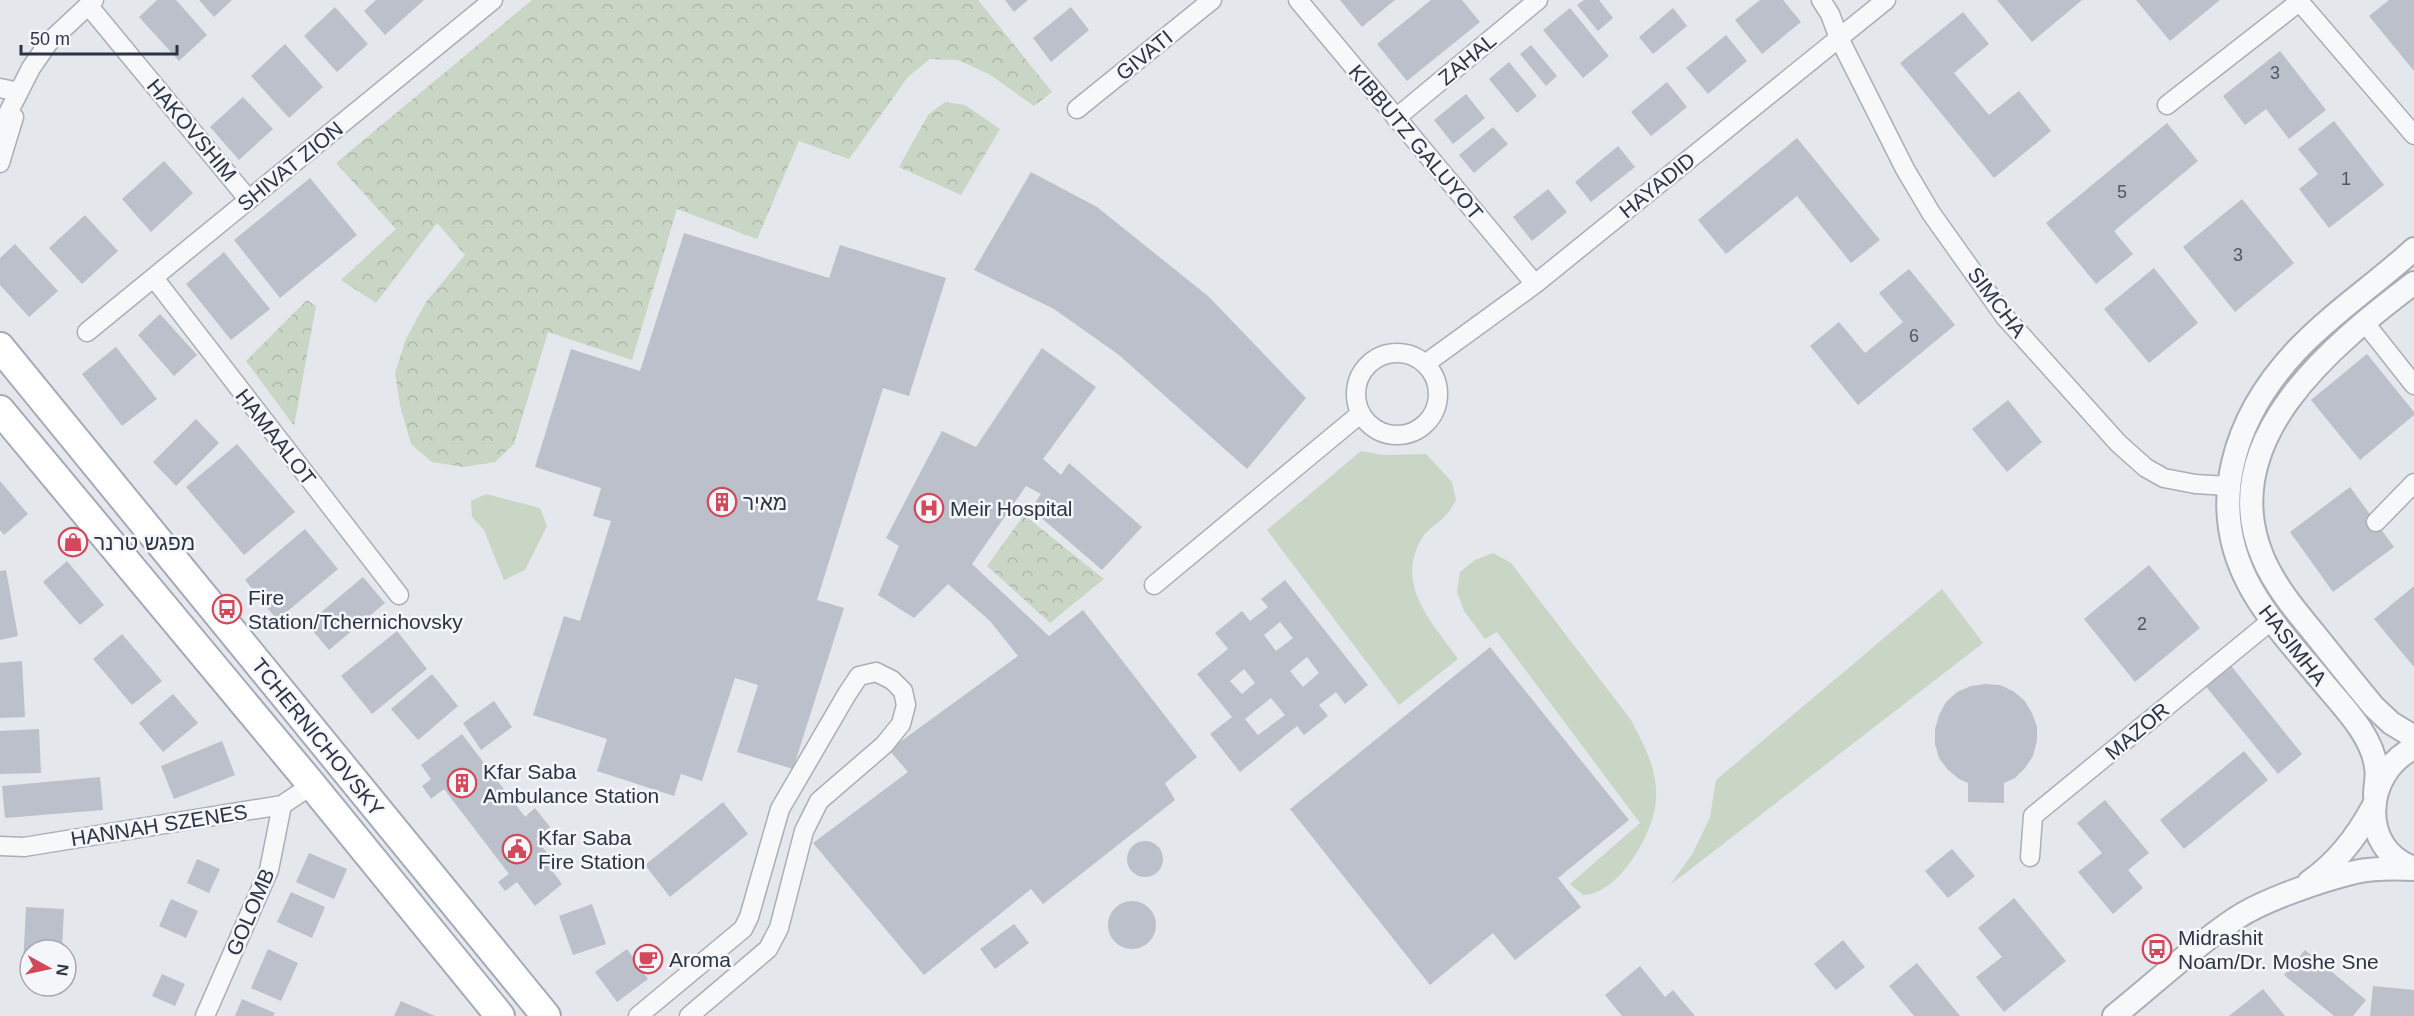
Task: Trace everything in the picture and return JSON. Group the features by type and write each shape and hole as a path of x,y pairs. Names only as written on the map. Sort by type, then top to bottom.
{"main road":[{"name":"TCHERNICHOVSKY","path":"0,347 546,1016"},
{"name":"TCHERNICHOVSKY","path":"0,410 312,785 500,1016"}],"street":[{"name":"SHIVAT ZION","path":"87,333 493,0"},
{"name":"GIVATI","path":"1077,110 1212,0"},
{"name":"KIBBUTZ GALUYOT","path":"1298,0 1535,284"},
{"name":"ZAHAL","path":"1396,118 1538,0"},
{"name":"SIMCHA","path":"1821,0 1915,187 2005,317 2118,443 2146,468 2164,478 2195,484 2228,486"},
{"name":"HAYADID","path":"1425,364 1535,284 1886,0"},
{"path":"2167,105 2299,1 2414,135"},
{"name":"HAKOVSHIM","path":"91,2 249,200"},
{"path":"0,129 31,68 49,42 91,2"},
{"path":"0,88 19,92"},
{"path":"0,163 12,128 19,92"},
{"name":"HASIMHA","path":"2414,249 2297,350 2273,379 2247,421 2230,472 2228,486 2231,539 2251,589 2272,620 2356,724 2370,747 2377,768 2374,800 2377,830 2385,846 2396,858 2414,869"},
{"name":"HAMAALOT","path":"153,278 399,595"},
{"path":"2414,283 2365,323 2414,385"},
{"name":"HASIMHA","path":"2365,323 2315,366 2273,423 2262,448 2251,489 2255,534 2263,558 2286,598 2374,707 2391,723 2414,737"},
{"path":"1399,353 1413,357 1425,364 1433,375 1438,396 1435,410 1427,422 1416,431 1395,436 1381,432 1369,425 1360,414 1356,399 1357,385 1362,372 1372,362 1385,355 1399,353"},
{"path":"1154,585 1360,414"},
{"path":"2376,522 2414,483"},
{"name":"MAZOR","path":"2030,857 2033,816 2272,620"},
{"path":"638,1016 743,929 749,917 780,809 847,694 859,676 876,672 892,680 903,691 906,705 901,724 884,745 819,801 804,831 779,928 768,949 689,1016"},
{"path":"2114,1016 2236,919 2287,895 2311,881 2328,867 2351,842 2390,764 2414,748"},
{"name":"HANNAH SZENES","path":"0,846 24,847 282,805 312,785"},
{"name":"GOLOMB","path":"205,1016 269,870 282,805"},
{"path":"2287,895 2354,872 2377,869 2414,869"}],"green space":[{"path":"532,0 978,0 1052,92 1034,106 989,74 958,60 930,59 908,77 849,159 799,141 757,239 677,209 632,360 548,332 514,444 495,462 463,467 432,462 411,444 400,405 395,373 406,339 426,302 465,255 437,223 376,303 341,280 396,229 336,163"},
{"path":"945,102 965,105 1000,129 961,195 899,167 928,115"},
{"path":"307,300 316,306 294,426 246,361"},
{"path":"1361,451 1383,455 1426,454 1452,482 1456,500 1443,518 1422,538 1414,555 1412,572 1414,587 1420,602 1458,659 1399,705 1267,530"},
{"path":"486,494 540,508 547,526 525,570 504,580 484,530 472,517 471,501"},
{"path":"1024,515 1104,579 1050,623 987,566"},
{"path":"1493,553 1511,563 1631,720 1652,768 1656,799 1649,828 1633,859 1622,873 1596,892 1583,895 1570,884 1640,823 1497,632 1485,639 1464,611 1457,592 1460,572 1475,560"},
{"path":"1942,589 1983,643 1670,885 1693,853 1710,817 1716,780"}],"building":[{"path":"157,0 176,0 207,35 179,61 139,17"},
{"path":"199,0 232,0 214,17"},
{"path":"376,0 424,0 385,35 364,11"},
{"path":"1005,0 1028,0 1014,12"},
{"path":"1340,0 1395,0 1362,27"},
{"path":"1431,0 1462,0 1480,22 1407,81 1377,44"},
{"path":"1584,0 1599,0 1613,18 1598,31 1577,5"},
{"path":"1760,0 1783,0 1801,22 1762,54 1735,20"},
{"path":"1997,0 2082,0 2032,42"},
{"path":"2136,0 2220,0 2170,41"},
{"path":"2389,0 2414,0 2414,71 2369,16"},
{"path":"335,7 368,44 337,72 304,36"},
{"path":"1071,7 1089,30 1051,62 1033,38"},
{"path":"1570,8 1609,56 1583,78 1543,30"},
{"path":"1673,8 1687,26 1653,54 1639,37"},
{"path":"1963,12 1989,44 1954,73 1989,115 2019,91 2051,131 1994,178 1900,63"},
{"path":"1726,35 1747,61 1708,94 1686,68"},
{"path":"285,44 323,87 289,118 251,76"},
{"path":"1531,45 1557,76 1546,86 1520,54"},
{"path":"2280,51 2326,110 2289,139 2266,109 2245,125 2223,96"},
{"path":"1509,62 1537,96 1517,113 1489,79"},
{"path":"1667,82 1687,107 1651,136 1631,112"},
{"path":"1466,94 1485,118 1453,144 1434,120"},
{"path":"243,97 273,129 239,160 210,127"},
{"path":"2334,121 2384,185 2329,228 2299,189 2318,174 2298,149"},
{"path":"2167,123 2198,161 2114,231 2133,254 2096,284 2046,223"},
{"path":"1493,127 1508,144 1474,173 1459,155"},
{"path":"1797,138 1880,240 1851,263 1797,196 1726,254 1698,220"},
{"path":"1618,146 1635,167 1591,202 1575,182"},
{"path":"164,161 193,193 151,232 122,199"},
{"path":"1031,172 1097,207 1208,296 1306,398 1247,469 1119,355 1054,309 974,270"},
{"path":"310,178 357,235 280,298 234,240"},
{"path":"1548,189 1567,212 1532,241 1513,217"},
{"path":"2242,199 2294,263 2235,312 2183,247"},
{"path":"85,215 118,251 82,284 49,248"},
{"name":"מאיר","path":"684,233 829,278 840,245 946,278 909,396 883,388 817,600 844,608 793,769 737,752 758,685 735,678 702,781 681,774 674,796 597,771 607,739 533,715 564,616 580,621 611,521 593,516 601,488 535,467 571,349 640,371"},
{"path":"15,244 58,291 29,317 0,285 0,258"},
{"path":"224,252 270,309 231,340 186,284"},
{"path":"2154,268 2198,323 2149,363 2104,309"},
{"path":"1909,269 1955,325 1858,405 1810,346 1839,322 1865,353 1903,322 1879,293"},
{"path":"160,314 197,355 174,376 138,335"},
{"path":"116,347 157,399 122,426 82,374"},
{"path":"1042,348 1096,387 1043,459 1061,475 1069,463 1142,527 1102,570 1031,509 1041,494 1026,486 972,564 1049,636 1083,610 1197,757 1165,783 1175,800 1043,904 1031,889 924,975 813,843 908,772 889,750 1018,656 990,621 948,584 914,618 878,595 899,546 886,538 942,431 976,447"},
{"path":"2367,354 2414,412 2414,415 2360,460 2311,400"},
{"path":"2008,400 2042,442 2007,472 1972,429"},
{"path":"196,419 219,443 176,486 153,462"},
{"path":"237,444 295,512 244,555 186,487"},
{"path":"0,481 28,514 4,535 0,530"},
{"path":"2350,487 2394,547 2333,592 2290,532"},
{"path":"305,529 338,569 277,620 245,580"},
{"path":"67,561 104,605 80,625 43,582"},
{"path":"2149,565 2200,628 2135,682 2084,619"},
{"path":"6,570 18,636 0,640 0,571"},
{"path":"363,577 385,603 329,650 307,624"},
{"path":"1285,580 1368,685 1345,704 1336,692 1319,705 1328,716 1304,735 1297,726 1240,772 1210,734 1232,717 1197,674 1228,649 1215,633 1242,611 1250,621 1268,607 1261,599","holes":["1280,622 1293,638 1276,651 1264,635","1307,657 1319,673 1303,687 1290,671","1244,669 1255,683 1242,694 1230,681","1271,698 1285,715 1258,735 1245,719"]},
{"path":"2414,586 2414,667 2374,619"},
{"path":"397,631 427,669 372,714 341,676"},
{"path":"122,634 162,681 132,705 93,659"},
{"path":"1490,647 1629,820 1558,878 1581,907 1515,960 1493,933 1430,985 1290,809"},
{"path":"22,661 25,717 0,718 0,663"},
{"path":"2228,662 2302,754 2278,774 2203,683"},
{"path":"432,674 458,706 418,740 391,709"},
{"path":"2000,685 2013,691 2024,700 2037,727 2037,741 2033,756 2015,778 2004,783 2004,803 1968,802 1968,783 1948,770 1939,758 1935,744 1935,729 1946,702 1957,692 1971,686"},
{"path":"173,694 198,723 163,752 139,723"},
{"path":"494,701 512,727 481,750 463,723"},
{"path":"39,729 41,773 0,774 0,731"},
{"path":"462,734 525,817 535,808 550,827 536,839 552,859 547,864 562,884 535,906 517,882 505,891 498,882 509,874 444,789 431,799 422,786 431,779 421,765"},
{"path":"222,741 235,775 174,799 161,766"},
{"path":"2244,751 2268,780 2184,849 2160,820"},
{"path":"100,777 103,810 5,818 2,786"},
{"path":"2105,800 2149,853 2128,870 2143,888 2113,914 2078,872 2102,853 2077,823"},
{"path":"723,802 748,834 670,897 645,865"},
{"path":"1145,841 1158,846 1163,859 1158,872 1145,877 1132,872 1127,859 1132,846"},
{"path":"1952,849 1975,876 1948,898 1925,871"},
{"path":"309,853 347,869 334,899 296,882"},
{"path":"197,859 220,869 209,893 187,883"},
{"path":"291,892 325,907 312,938 277,922"},
{"path":"2014,898 2066,961 2004,1012 1976,977 2002,957 1978,928"},
{"path":"171,899 198,911 186,938 159,926"},
{"path":"1132,901 1149,908 1156,925 1149,942 1132,949 1115,942 1108,925 1115,908"},
{"path":"592,904 606,944 573,955 559,916"},
{"path":"26,907 64,909 63,938 24,938"},
{"path":"1014,924 1029,943 995,969 980,949"},
{"path":"1843,940 1865,967 1836,990 1814,964"},
{"path":"268,949 298,963 281,1001 251,988"},
{"path":"627,949 648,979 617,1002 595,972"},
{"path":"2305,950 2366,1000 2353,1016 2334,1016 2284,975"},
{"path":"1917,963 1960,1016 1914,1016 1889,986"},
{"path":"1640,966 1665,997 1673,990 1695,1016 1622,1016 1605,995"},
{"path":"162,974 185,984 175,1006 152,996"},
{"path":"2373,986 2414,990 2414,1016 2370,1016"},
{"path":"2263,989 2285,1016 2229,1016"},
{"path":"242,999 275,1013 273,1016 235,1016"},
{"path":"401,1001 435,1016 394,1016"}],"place":[{"name":"מאיר","path":"722,502"},
{"name":"Meir Hospital","path":"929,508"},
{"name":"מפגש טרנר","path":"73,542"},
{"name":"Fire Station/Tchernichovsky","path":"227,609"},
{"name":"Kfar Saba Ambulance Station","path":"462,783"},
{"name":"Kfar Saba Fire Station","path":"517,849"},
{"name":"Midrashit Noam/Dr. Moshe Sne","path":"2157,949"},
{"name":"Aroma","path":"648,959"}]}
